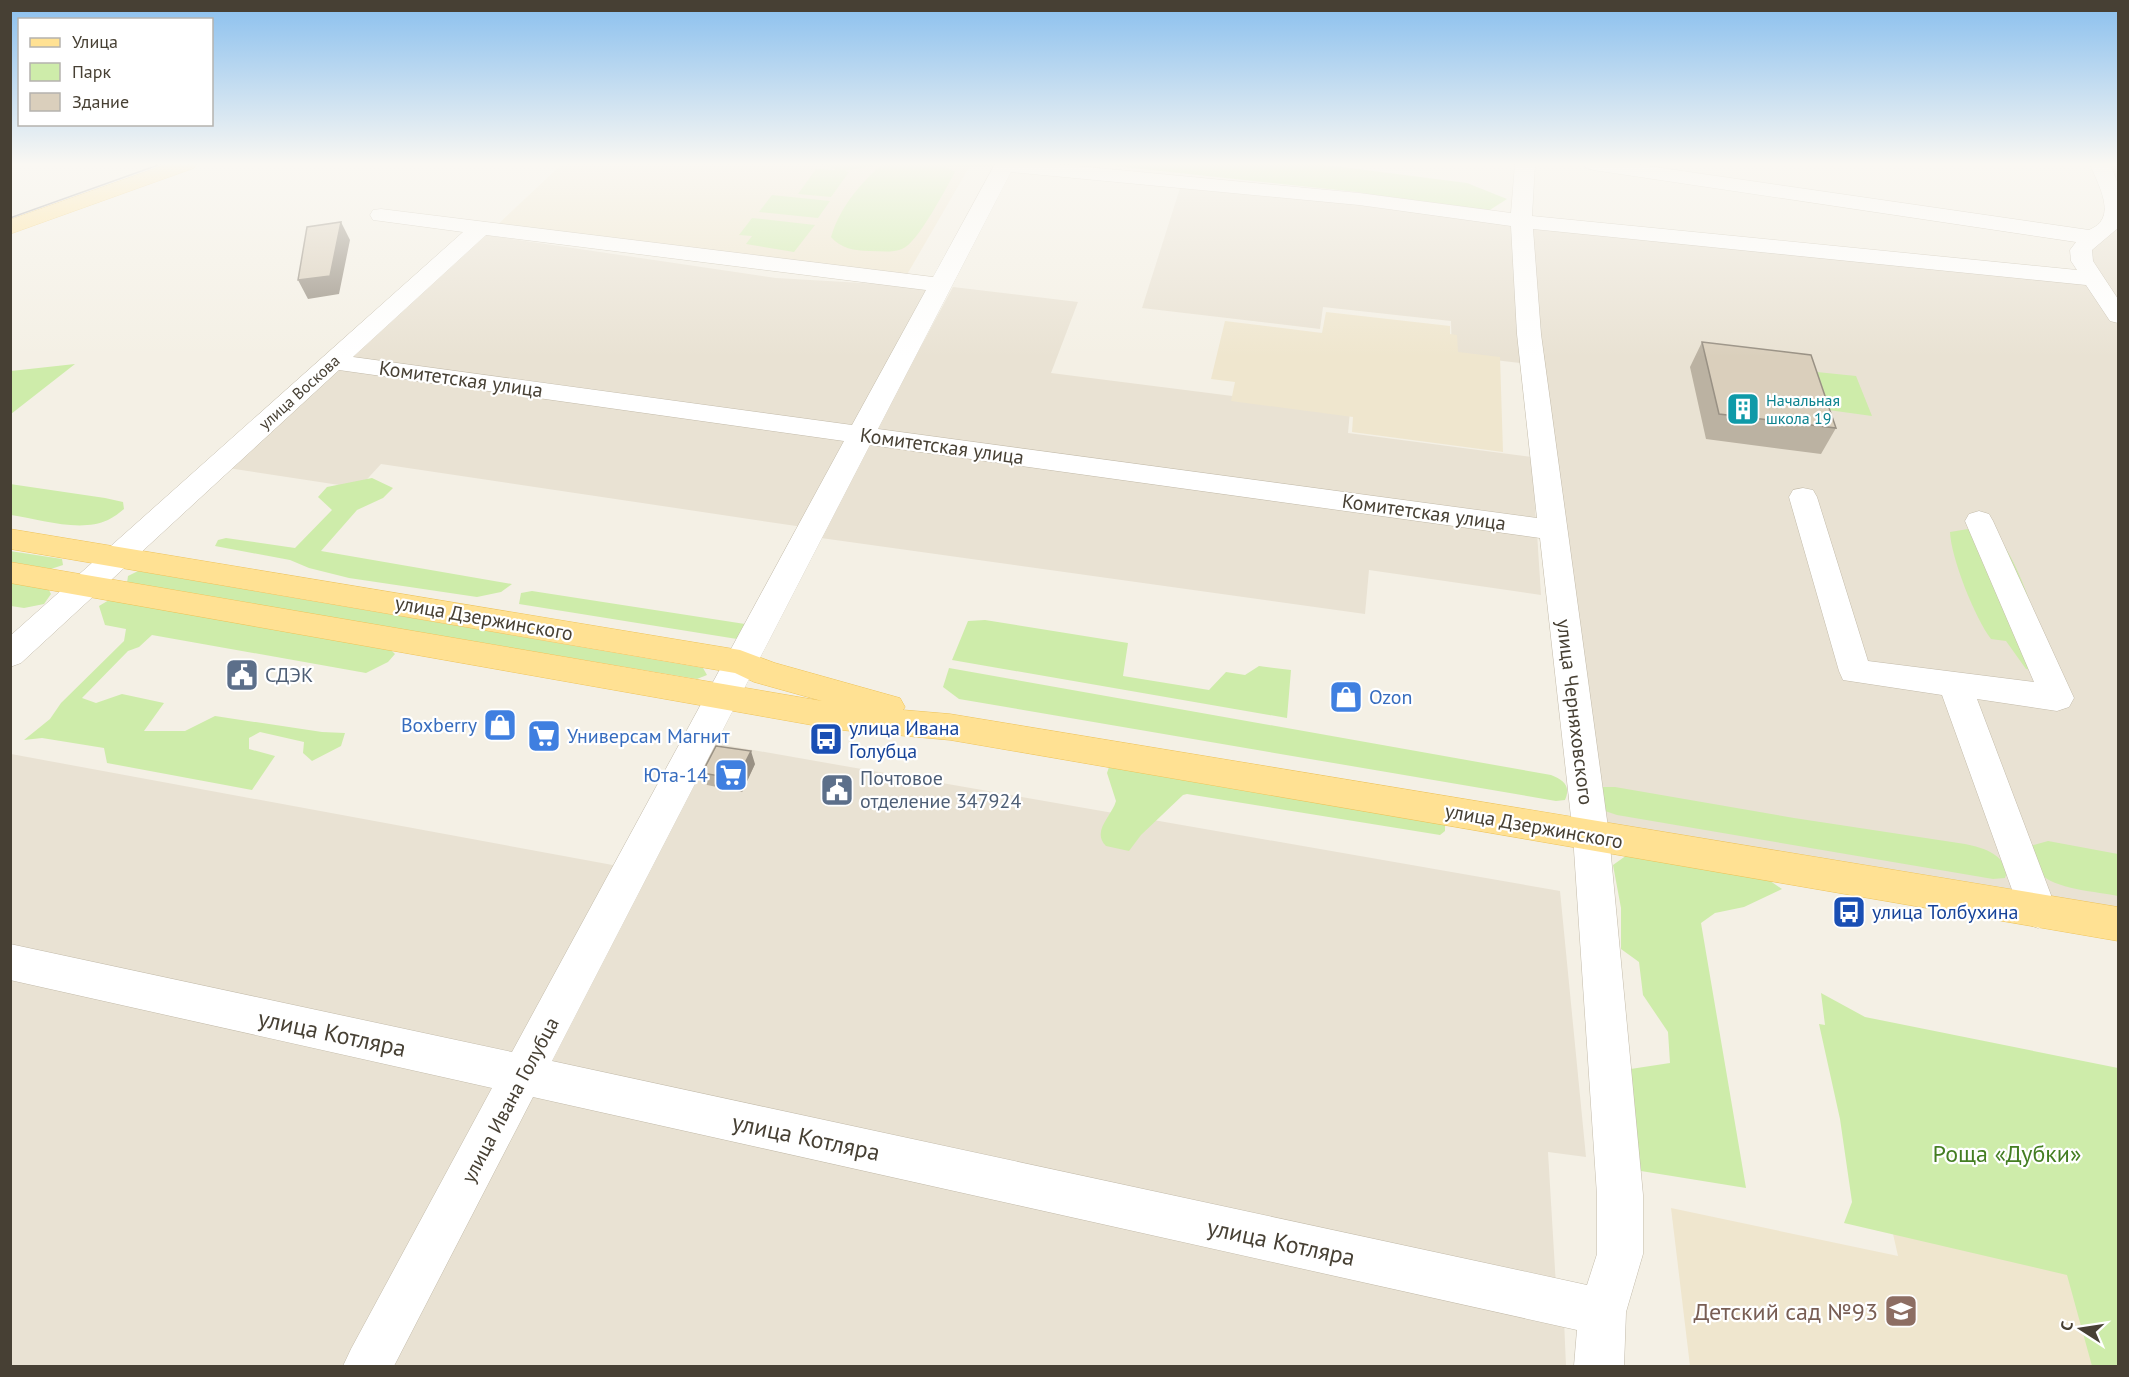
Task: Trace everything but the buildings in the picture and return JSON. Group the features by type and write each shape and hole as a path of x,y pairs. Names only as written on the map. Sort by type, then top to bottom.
{"main road":[{"name":"улица Дзержинского","path":"10,539 740,662 766,673 842,693 950,727"},
{"name":"улица Дзержинского","path":"10,572 840,717 950,727 2118,924"}],"street":[{"name":"улица Воскова","path":"85,586 480,228"},
{"path":"482,228 941,285"},
{"name":"улица Ивана Голубца","path":"368,1366 971,228"},
{"name":"улица Черняховского","path":"1523,228 1529,294 1529,334 1591,835 1620,1195 1620,1254 1602,1312 1599,1366"},
{"path":"1593,228 2093,279"},
{"path":"2030,228 2090,237"},
{"path":"2105,228 2090,237 2080,250 2082,261 2118,316"},
{"name":"Комитетская улица","path":"332,362 1552,530"},
{"path":"1803,497 1856,671 2057,698 1978,521"},
{"path":"10,655 85,586"},
{"path":"1954,684 2038,911"},
{"name":"улица Котляра","path":"10,962 1602,1312"}],"shaded area":[{"path":"494,228 934,228 905,278"},
{"path":"1167,228 1511,228 1520,363 1452,355 1451,321 1323,307 1320,329 1142,308"},
{"path":"1523,228 1593,228 2093,279 2082,261 2104,228 2118,228 2118,924 1591,835"},
{"path":"478,234 776,278 931,287 854,429 344,360"},
{"path":"953,287 1078,302 1051,373 1350,411 1348,433 1532,457 1536,524 875,432"},
{"path":"1326,312 1450,326 1450,334 1457,335 1458,352 1500,357 1503,452 1352,432 1353,417 1231,401 1235,382 1211,379 1225,321 1322,333"},
{"path":"336,367 851,438 803,527 381,464 359,488 228,468"},
{"path":"872,441 1537,533 1541,595 1369,570 1365,614 821,538"},
{"path":"707,742 1560,891 1586,1157 1548,1152 1556,1286 538,1065"},
{"path":"11,754 618,866 511,1064 11,951"},
{"path":"11,971 504,1081 354,1366 11,1366"},
{"path":"524,1091 1564,1320 1566,1366 381,1366"},
{"name":"Детский сад №93","path":"1886,1203 2118,1255 2118,1366 1690,1366 1671,1208 1898,1256"}],"green space":[{"path":"744,228 812,228 794,252 746,244 752,236 739,235"},
{"path":"834,228 922,228 909,245 886,252 848,248 831,237"},
{"path":"75,364 11,414 11,371"},
{"path":"1807,371 1856,376 1872,416 1821,409"},
{"path":"372,478 393,488 383,498 357,510 321,551 512,584 501,592 477,597 349,578 309,568 290,560 215,546 218,540 226,538 295,548 332,510 318,497 327,487"},
{"path":"10,484 105,498 123,502 124,509 108,520 85,525 60,524 11,515"},
{"path":"1968,529 1991,532 2001,541 2010,556 2028,597 2054,674 2026,669 2006,641 1991,639 1985,629 1965,587 1951,543 1950,532"},
{"path":"10,551 62,559 63,565 51,569 11,562"},
{"path":"138,571 703,668 707,675 697,679 127,583 128,576"},
{"path":"10,582 48,588 51,594 44,604 24,608 11,606"},
{"path":"532,591 745,624 737,639 519,604 521,593"},
{"path":"109,600 390,649 395,654 388,662 366,673 152,635 139,647 128,651 82,698 96,703 122,694 164,703 144,731 185,731 215,716 322,732 345,733 341,746 312,761 303,753 304,742 260,732 249,738 249,749 275,756 252,790 107,763 104,748 42,738 24,740 50,719 61,703 124,641 126,629 105,625 99,606"},
{"path":"985,620 1128,643 1123,676 1209,690 1226,672 1245,675 1259,666 1291,670 1287,718 952,660 968,621"},
{"path":"949,668 1551,775 1565,784 1567,795 1565,800 1556,801 959,699 943,687"},
{"path":"1110,764 1445,823 1445,831 1440,835 1187,794 1183,795 1141,835 1129,851 1106,846 1102,840 1102,829 1116,801 1107,773"},
{"path":"1599,787 1615,787 1794,818 1965,844 1984,849 1995,855 2007,871 2005,878 1993,879 1617,815 1602,810"},
{"path":"2048,841 2118,854 2118,896 2065,886 2046,878 2039,870 2030,846"},
{"path":"1627,855 1763,876 1782,889 1744,907 1715,913 1701,923 1746,1188 1641,1171 1632,1140 1624,1070 1670,1063 1668,1032 1643,995 1639,962 1621,949 1621,908 1613,865"},
{"name":"Роща «Дубки»","path":"1821,993 1865,1017 2118,1068 2118,1366 2092,1366 2067,1275 1844,1223 1852,1202 1840,1119 1819,1024 1825,1025"}],"place":[{"name":"Начальная школа 19","path":"1743,409"},
{"name":"СДЭК","path":"242,675"},
{"name":"Ozon","path":"1346,697"},
{"name":"Boxberry","path":"500,725"},
{"name":"Универсам Магнит","path":"544,736"},
{"name":"улица Ивана Голубца","path":"826,739"},
{"name":"Юта-14","path":"731,775"},
{"name":"Почтовое отделение 347924","path":"837,790"},
{"name":"улица Толбухина","path":"1849,912"},
{"name":"Детский сад №93","path":"1901,1311"}]}
